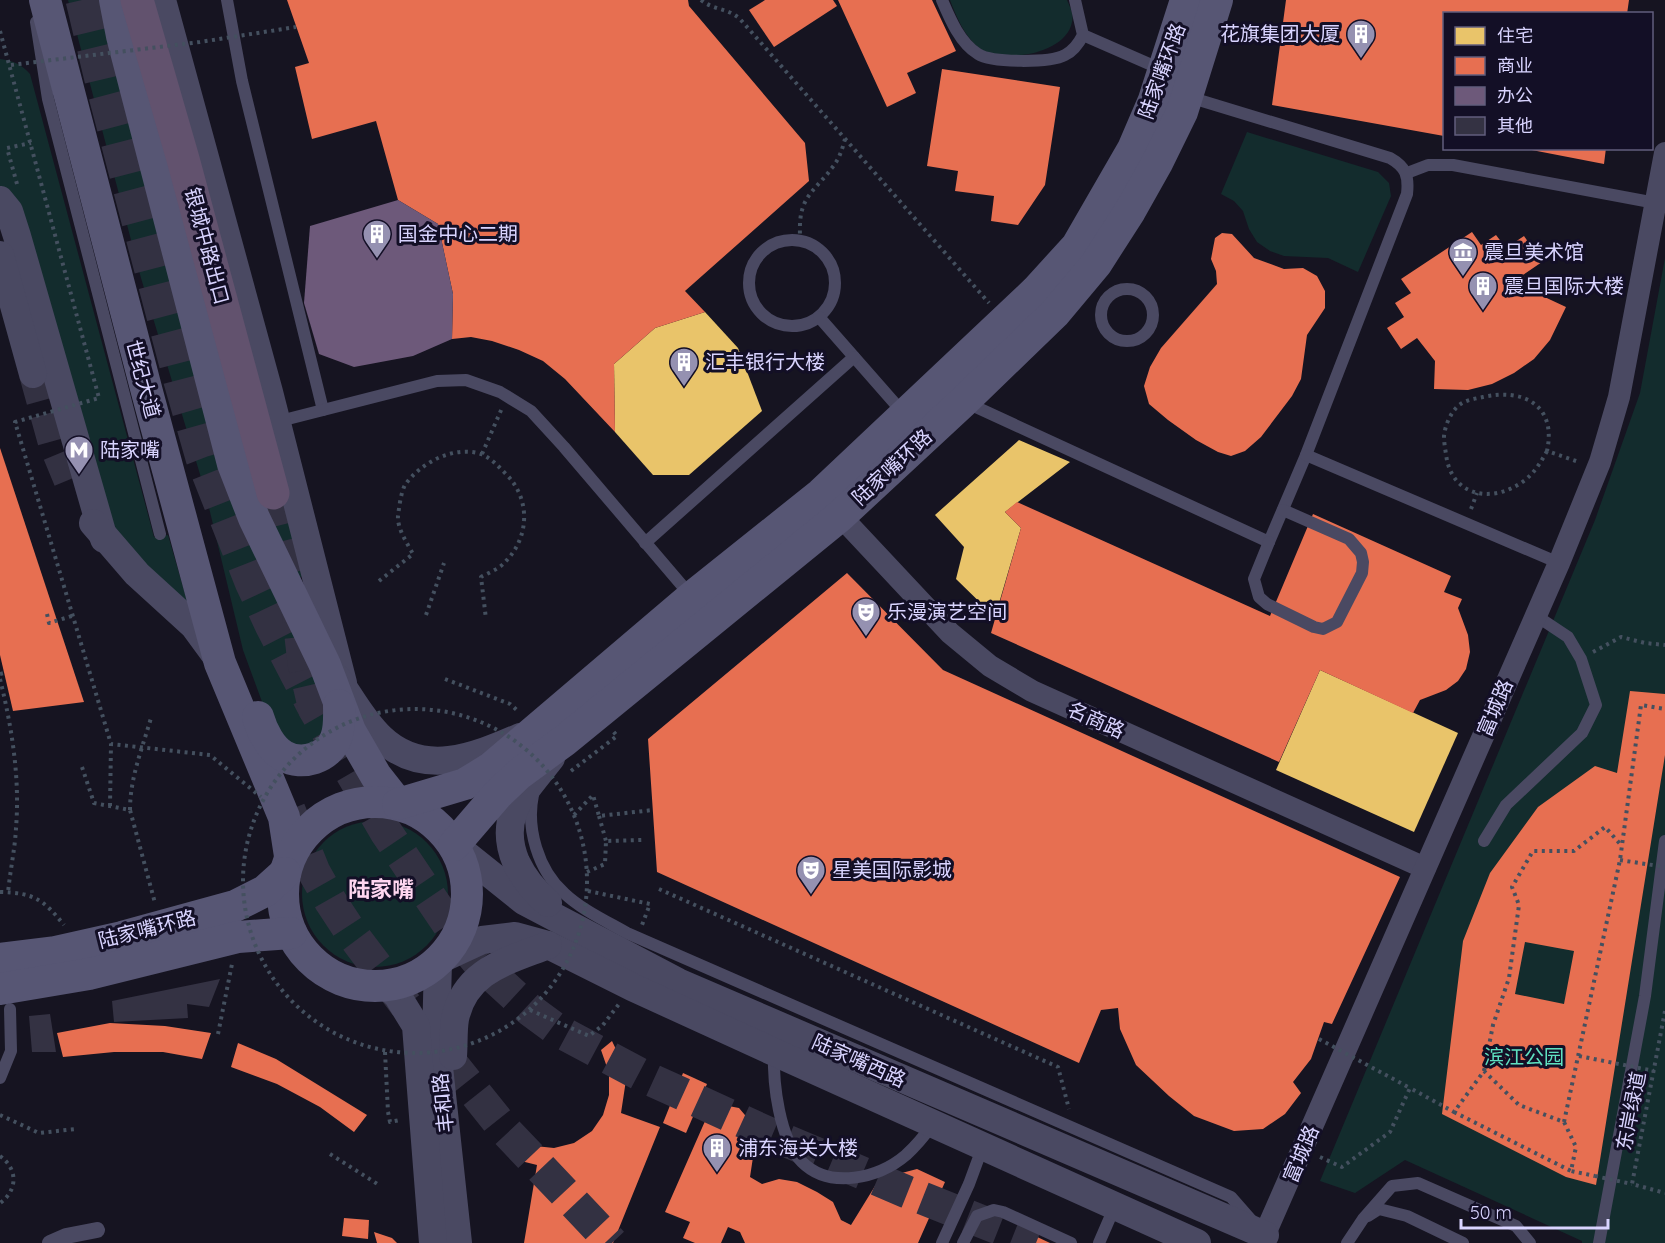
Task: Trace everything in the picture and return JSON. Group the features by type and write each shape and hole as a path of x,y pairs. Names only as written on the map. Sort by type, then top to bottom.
{"highway":[{"name":"银城中路出口","path":"146,5 186,170 273,493"}],"main road":[{"name":"世纪大道","path":"45,0 223,671 284,818 287,865"},
{"path":"115,0 122,36 233,464 254,518 342,698 350,731 376,776 398,804"},
{"name":"陆家嘴环路","path":"454,845 497,795 519,774 545,733 692,597 830,505 906,416 1036,291 1077,246 1133,149 1154,100 1186,0"},
{"name":"陆家嘴环路","path":"398,804 465,784 545,733 964,401 1055,313 1094,290 1096,264 1130,211 1182,112 1217,0"},
{"path":"223,671 249,696 260,725 273,747 283,756 293,760 315,758 331,747 336,738 342,698"},
{"path":"372,801 398,804 425,816 439,827 454,845 466,877 467,907 458,935 440,961 414,978 387,986 358,985 331,975 307,957 291,933 283,903 287,865 304,834 323,817 346,805 372,801"},
{"name":"陆家嘴环路","path":"0,959 66,949 235,906 265,891 287,865"},
{"name":"陆家嘴环路","path":"5,999 89,974 238,937 291,933"}],"street":[{"path":"146,5 276,422 342,698 381,738 402,753 426,760 450,761 545,733 537,776 513,810 508,826 511,849 521,872 540,897 586,934"},
{"name":"富城路","path":"1270,1240 1303,1149 1558,564 1597,468 1619,397 1660,203 1665,153"},
{"path":"10,197 9,211 104,539"},
{"path":"0,255 33,374"},
{"path":"72,491 104,539 137,574 194,626 211,648 223,671"},
{"name":"名商路","path":"830,505 950,633 990,666 1032,691 1425,868"},
{"name":"陆家嘴西路","path":"454,845 524,901 586,934 683,971 1270,1240"},
{"name":"陆家嘴西路","path":"440,961 482,940 515,936 548,945 774,1052 1197,1243"},
{"path":"448,1151 458,1134 453,1066 455,1019 464,993 477,977 501,963 548,945"},
{"name":"丰和路","path":"440,961 435,1003 436,1039 458,1243"},
{"name":"丰和路","path":"387,986 397,995 416,1026 433,1243"},
{"path":"50,1243 66,1236 97,1230"}],"lane":[{"path":"33,0 48,99 160,534"},
{"path":"227,0 242,81 323,410"},
{"path":"942,0 962,37 978,54 989,59 1010,61 1057,58 1073,49 1083,35 1075,0"},
{"path":"1083,35 1164,70"},
{"path":"1187,96 1390,158 1399,163 1407,172 1407,194 1306,455 1282,510 1254,579 1259,597 1267,604 1314,627 1323,629 1337,622 1362,573 1361,553 1349,539 1282,510"},
{"path":"1407,172 1428,165 1454,165 1660,203"},
{"path":"785,240 800,241 824,254 833,273 834,294 819,317 807,324 793,327 778,325 766,318 756,307 750,294 749,279 752,266 760,254 771,245 785,240"},
{"path":"1094,290 1135,291 1142,294 1152,306 1153,321 1150,328 1139,339 1131,341 1124,341 1110,335 1105,328 1094,290"},
{"path":"819,317 906,416"},
{"path":"645,543 854,357"},
{"path":"276,422 437,381 466,380 500,392 531,411 692,597"},
{"path":"964,401 1269,542"},
{"path":"1306,455 1558,564"},
{"path":"1484,841 1506,805 1582,733 1596,705 1581,659 1568,637 1535,615"},
{"path":"537,776 531,806 532,837 547,871 563,893 596,917 637,938 683,971"},
{"path":"1599,1243 1645,996 1665,841"},
{"path":"0,1078 11,1051 5,999"},
{"path":"774,1052 773,1076 789,1142 801,1161 818,1174 838,1179 861,1177 881,1170 905,1156 933,1124"},
{"path":"942,1243 984,1146"},
{"path":"1347,1243 1363,1219 1392,1186 1418,1183 1516,1226 1530,1243"},
{"path":"1099,1243 1115,1206"},
{"path":"1363,1219 1379,1209 1407,1216 1463,1243"},
{"path":"963,1243 977,1216 994,1210 1071,1243"}],"path":[{"path":"701,0 710,6 731,12 740,19 1005,321"},
{"path":"11,65 200,42 296,27"},
{"path":"0,31 99,398 15,422 111,744 110,806"},
{"path":"800,241 800,224 808,195 832,169 841,154 845,139"},
{"path":"10,197 7,148 31,143"},
{"path":"1492,395 1518,396 1532,401 1542,411 1549,431 1547,451 1535,471 1518,485 1504,492 1477,493 1467,490 1453,478 1449,470 1444,438 1446,426 1458,407 1466,401 1492,395"},
{"path":"482,454 507,397"},
{"path":"1547,451 1597,468"},
{"path":"379,581 413,554 405,541 397,518 404,486 426,464 455,452 482,454 508,477 521,495 526,522 517,545 504,564 481,577 486,619"},
{"path":"426,615 444,563"},
{"path":"47,614 50,623 72,616"},
{"path":"1581,659 1621,637 1665,645"},
{"path":"0,679 10,719 16,774 16,827 8,893"},
{"path":"445,679 510,704 545,733"},
{"path":"1571,1171 1576,1147 1564,1122 1620,860 1641,705 1665,709"},
{"path":"411,708 453,713 474,719 502,733 523,747 556,783 574,815 585,853 587,891 584,918 576,944 564,968 549,991 530,1010 505,1029 477,1043 447,1051 416,1054 385,1052 357,1044 330,1032 285,996 268,972 255,946 246,919 243,900 243,861 249,833 261,797 296,755 321,735 349,721 370,715 411,708"},
{"path":"151,718 132,781 130,810 156,906"},
{"path":"111,744 210,755 261,797"},
{"path":"82,766 94,803 130,810"},
{"path":"574,815 593,795 606,841 605,864 587,872"},
{"path":"599,816 653,810"},
{"path":"1454,1112 1484,1071 1493,1025 1509,978 1520,905 1512,887 1533,851 1574,851 1605,827 1622,846"},
{"path":"606,841 642,840"},
{"path":"1620,860 1665,867"},
{"path":"659,889 1058,1067 1070,1112"},
{"path":"587,891 650,904 637,938"},
{"path":"0,892 30,895 48,906 64,925"},
{"path":"218,1034 238,937"},
{"path":"530,1010 590,1036 603,1025"},
{"name":"东岸绿道","path":"1632,1184 1665,1011"},
{"path":"1319,1040 1571,1171 1665,1193"},
{"path":"385,1052 390,1122 400,1120"},
{"path":"1579,1056 1654,1071"},
{"path":"1484,1071 1519,1105 1564,1122"},
{"path":"1303,1149 1342,1167 1390,1132 1410,1088"},
{"path":"0,1115 39,1133 76,1129"},
{"path":"330,1155 379,1185"},
{"path":"0,1156 8,1162 14,1178 9,1196 0,1203"}],"green space":[{"path":"68,0 100,0 329,711 328,740 287,749 272,729 243,650 205,491 141,278"},
{"path":"950,0 1067,0 1072,13 1072,22 1067,33 1046,49 1017,56 989,53 979,48 969,38"},
{"path":"0,59 17,64 30,74 154,537 168,535 188,604 143,561 114,528 0,196"},
{"path":"1247,132 1378,172 1389,183 1391,196 1358,272 1328,258 1284,256 1270,251 1257,242 1249,229 1243,211 1234,201 1221,194"},
{"name":"滨江公园","path":"1665,258 1665,1243 1582,1243 1582,1241 1405,1160 1355,1193 1320,1181 1595,520 1640,393"},
{"path":"290,494 306,576 299,577 260,503"},
{"path":"375,821 389,822 403,827 416,833 427,842 436,853 442,866 447,880 447,908 442,922 436,935 427,946 416,955 403,961 389,966 375,967 361,966 347,961 334,955 323,946 314,935 308,922 303,908 302,894 303,880 308,866 314,853 323,842 334,833 347,827 361,822"}],"building: 住宅":[{"name":"汇丰银行大楼","path":"705,312 738,348 762,411 689,475 653,475 615,432 614,364 655,328"},
{"path":"1019,440 1070,462 1005,512 1021,528 995,617 956,579 964,547 935,515"},
{"path":"1320,670 1458,733 1414,832 1276,770"}],"building: 商业":[{"path":"287,0 688,0 689,6 805,143 809,181 685,291 705,312 655,328 614,364 615,432 565,379 543,361 492,341 471,337 452,339 453,294 438,224 398,200 376,121 312,139 295,67 309,63"},
{"path":"765,0 833,0 837,6 774,47 749,10"},
{"path":"838,0 932,0 956,51 907,73 916,93 887,107"},
{"name":"花旗集团大厦","path":"1286,0 1629,0 1627,12 1443,12 1443,136 1272,105"},
{"path":"942,69 1060,87 1045,185 1018,225 991,221 994,196 955,191 958,171 927,166"},
{"path":"1532,150 1606,150 1604,164"},
{"name":"震旦国际大楼","path":"1472,232 1481,245 1496,235 1506,248 1524,236 1542,262 1523,275 1536,293 1566,307 1550,340 1534,359 1514,373 1492,384 1468,390 1434,389 1435,361 1417,338 1401,349 1387,328 1404,317 1395,303 1411,293 1401,279"},
{"path":"1222,233 1232,234 1254,258 1284,269 1303,268 1317,276 1325,291 1325,308 1307,335 1301,379 1292,396 1261,437 1245,451 1231,456 1196,440 1168,420 1149,404 1144,386 1150,367 1161,348 1217,284 1216,271 1211,259 1215,238"},
{"path":"0,448 84,702 13,711 0,655"},
{"path":"1017,502 1270,616 1313,514 1451,576 1444,592 1462,599 1458,608 1468,635 1470,652 1466,669 1458,681 1446,690 1420,700 1413,713 1320,670 1279,762 991,633 1021,528 1005,512"},
{"path":"847,573 943,670 1400,877 1332,1024 1324,1022 1311,1059 1293,1082 1301,1093 1285,1114 1263,1129 1234,1131 1194,1116 1136,1065 1120,1029 1118,1008 1101,1010 1079,1063 657,872 648,739"},
{"path":"1630,691 1665,694 1665,755 1596,1185 1566,1177 1442,1114 1463,941 1490,873 1538,807 1595,766 1617,773","holes":["1525,942 1574,951 1564,1004 1515,994"]},
{"path":"110,1023 165,1026 211,1033 202,1059 163,1052 114,1052 63,1057 57,1033"},
{"path":"612,1041 623,1064 626,1080 621,1113 660,1127 613,1243 524,1243 537,1165 517,1160 502,1147 515,1136 535,1146 554,1148 574,1143 592,1131 603,1115 609,1095 609,1073 601,1050"},
{"path":"238,1043 276,1059 367,1115 354,1132 320,1107 277,1084 231,1067"},
{"path":"683,1073 707,1084 686,1133 663,1123"},
{"name":"浦东海关大楼","path":"713,1103 739,1108 750,1121 755,1144 750,1177 762,1184 779,1179 797,1182 833,1202 841,1220 851,1225 875,1186 894,1175 917,1169 945,1182 918,1243 745,1243 740,1232 728,1227 721,1243 695,1243 683,1238 690,1222 665,1212"},
{"path":"344,1218 369,1220 368,1239 342,1236"},
{"path":"374,1232 392,1238 397,1243 377,1243"},
{"path":"1033,1235 1050,1243 1029,1243"}],"building: 办公":[{"name":"国金中心二期","path":"398,200 438,224 453,294 452,339 413,356 354,367 319,354 304,303 310,226"}],"building: 其他":[{"path":"220,979 209,1007 187,1004 188,1018 114,1022 112,1001"},
{"path":"50,1014 56,1052 32,1052 29,1016"}],"tunnel":[{"path":"82,0 102,84 202,458 251,582 315,710"},
{"path":"33,374 52,443 72,491"},
{"path":"273,493 294,576 304,663 315,710 386,832 453,931 478,962 530,1010 557,1030 645,1077 768,1133 907,1192 1036,1243"},
{"path":"289,810 314,872 352,934 504,1129 612,1243"}],"place":[{"name":"花旗集团大厦","path":"1361,60"},
{"name":"国金中心二期","path":"377,260"},
{"name":"震旦美术馆","path":"1463,278"},
{"name":"震旦国际大楼","path":"1483,312"},
{"name":"汇丰银行大楼","path":"684,388"},
{"name":"陆家嘴","path":"79,476"},
{"name":"乐漫演艺空间","path":"866,638"},
{"name":"星美国际影城","path":"811,896"},
{"name":"浦东海关大楼","path":"717,1174"}],"district":[{"name":"陆家嘴","path":"381,889"}]}
